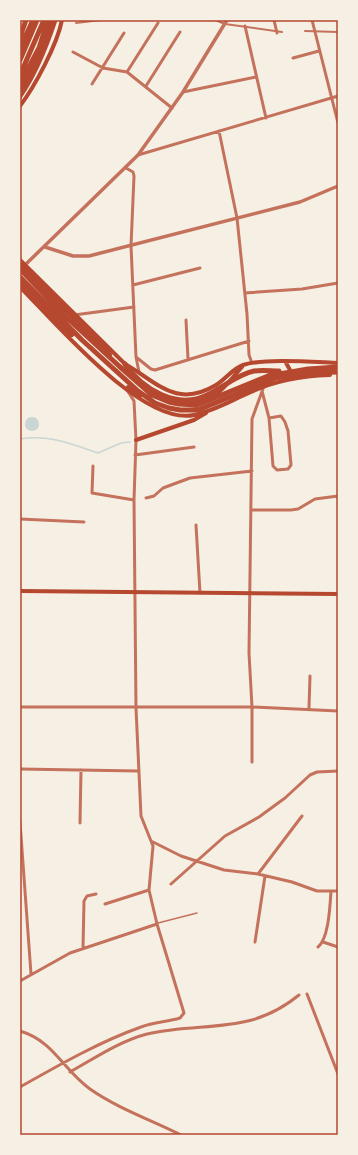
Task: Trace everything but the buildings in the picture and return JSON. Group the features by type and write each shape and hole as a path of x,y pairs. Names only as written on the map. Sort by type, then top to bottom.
{"highway":[{"path":"20,37 26,20"},
{"path":"20,48 33,20"},
{"path":"20,60 37,20"},
{"path":"20,75 34,47 44,20"},
{"path":"20,84 39,48 48,20"},
{"path":"20,96 29,84 43,53 54,20"},
{"path":"20,269 65,316 144,389 160,399 178,404 197,405 249,382 286,372"},
{"path":"20,277 82,340 138,391 155,402 169,408 180,410 198,410 276,378 309,373 338,373"},
{"path":"126,367 154,392 174,399 185,400 206,396 250,372 286,372 338,367"}],"main road":[{"path":"20,90 35,64 54,20"},
{"path":"20,106 28,96 45,62 62,20"},
{"path":"20,260 126,367 154,393 169,400 189,403 202,400 223,390 243,365"},
{"path":"20,265 110,355 126,367 139,372 158,387 180,394 201,392 217,384 236,368 252,363 285,361 338,362"},
{"path":"20,282 107,369 160,410"},
{"path":"20,287 41,309 126,389 160,410 184,416 194,415 216,408 288,379 338,373"},
{"path":"41,309 41,302 47,296 57,298"},
{"path":"285,361 290,370 288,379"},
{"path":"136,440 194,420 216,408"},
{"path":"20,591 338,594"}],"street":[{"path":"76,23 101,20"},
{"path":"215,20 277,33 282,32"},
{"path":"274,20 277,33"},
{"path":"312,20 338,122"},
{"path":"20,269 45,247 138,155 183,92 226,22"},
{"path":"127,72 158,23"},
{"path":"245,26 266,118"},
{"path":"305,30 338,32"},
{"path":"92,84 124,32"},
{"path":"146,86 180,32"},
{"path":"293,58 319,51"},
{"path":"73,52 103,68 127,72 172,108"},
{"path":"183,92 256,77"},
{"path":"138,155 338,96"},
{"path":"219,131 237,218 245,293 249,355 252,363"},
{"path":"126,168 133,172 134,176 131,246 136,357 139,372"},
{"path":"45,247 82,257 131,246 300,202 338,186"},
{"path":"133,285 200,268"},
{"path":"245,293 302,289 338,283"},
{"path":"20,291 26,294"},
{"path":"74,315 134,307"},
{"path":"186,320 188,359"},
{"path":"136,357 151,369 155,370 249,342"},
{"path":"263,388 269,417 273,466 277,470 288,468 291,465 285,422 281,416 269,417"},
{"path":"252,762 249,593 252,510 252,419 263,388"},
{"path":"20,1087 63,1062 137,1028 180,1018 184,1010 157,924 149,890 153,851 151,841 143,825 141,816 136,708 134,500 136,440 134,401 126,389"},
{"path":"135,455 194,447"},
{"path":"93,466 92,493 134,500"},
{"path":"146,498 154,496 163,488 190,478 252,471"},
{"path":"252,510 298,509 320,497 338,496"},
{"path":"20,519 84,522"},
{"path":"196,525 200,593"},
{"path":"309,708 310,676"},
{"path":"20,707 252,707 309,708 338,711"},
{"path":"20,769 138,771"},
{"path":"80,823 82,770"},
{"path":"171,884 225,836 259,817 285,798 310,775 317,772 338,771"},
{"path":"258,874 302,816"},
{"path":"20,822 31,974"},
{"path":"151,841 196,862 224,870 258,874 292,882 317,891 338,891"},
{"path":"255,942 265,876"},
{"path":"105,904 149,890"},
{"path":"318,947 323,942 329,917 331,891"},
{"path":"83,948 84,901 87,896 96,894"},
{"path":"20,981 83,948 157,924"},
{"path":"323,942 338,947"},
{"path":"307,994 338,1074"},
{"path":"70,1072 121,1044 138,1037 167,1031 238,1024 256,1020 278,1010 299,995"},
{"path":"20,1031 44,1042 63,1062 70,1072 97,1094 181,1135"}],"lane":[{"path":"157,924 197,913"}],"shaded area":[{"path":"29,417 35,417 39,421 39,427 35,431 29,431 25,427 25,421"}],"waterway":[{"path":"20,439 50,439 69,443 98,453 121,443 130,442"}]}
